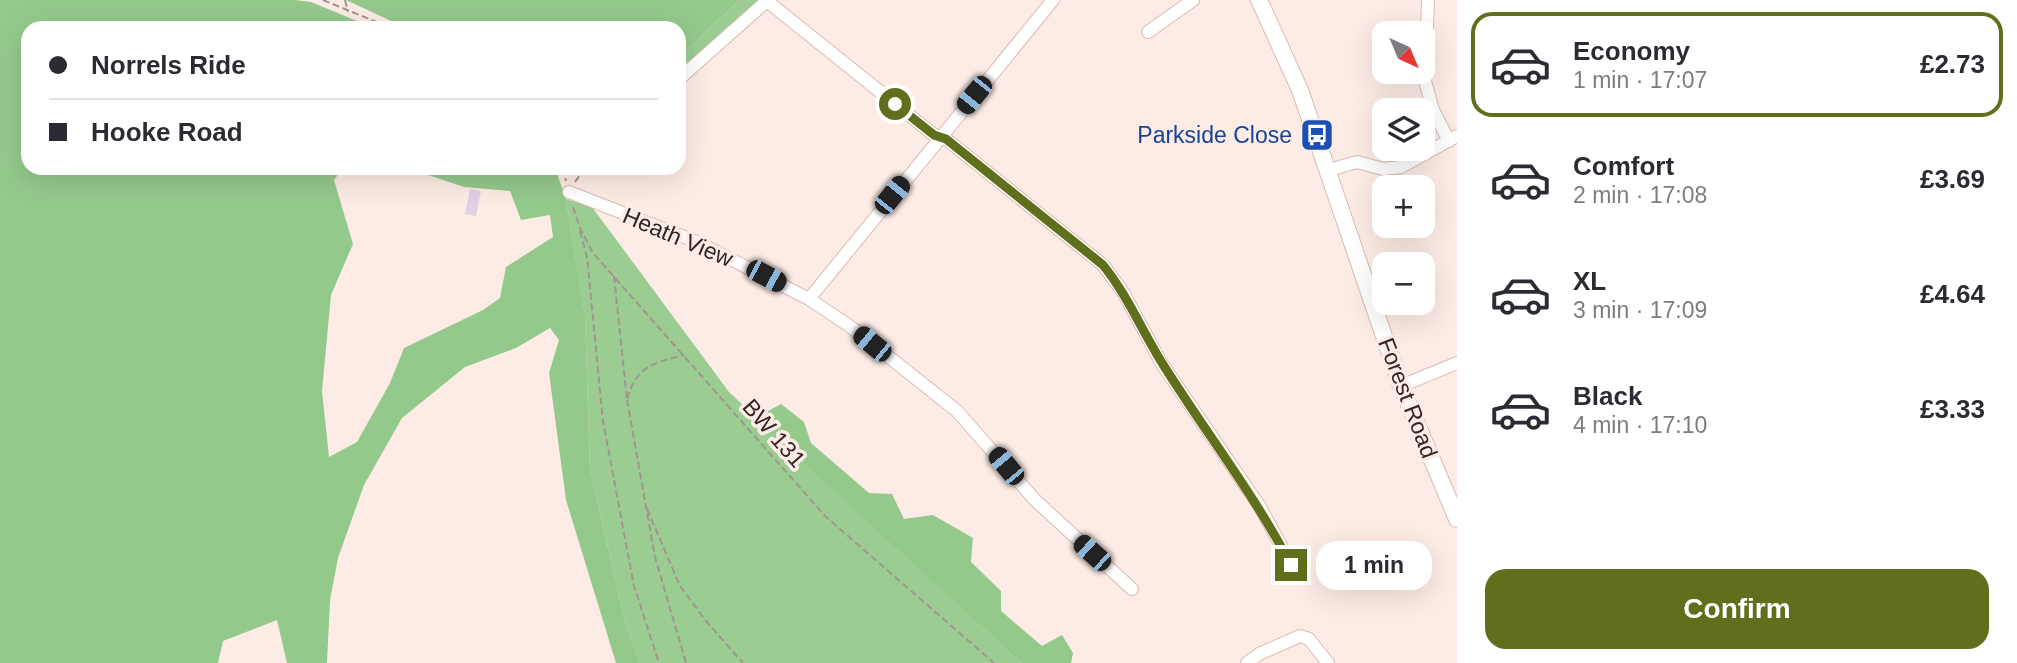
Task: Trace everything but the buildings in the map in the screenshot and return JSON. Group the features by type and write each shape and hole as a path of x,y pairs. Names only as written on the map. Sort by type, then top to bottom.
{"street":[{"path":"809,299 1053,0"},
{"path":"1148,32 1193,0"},
{"name":"Forest Road","path":"1259,0 1300,90 1401,386 1457,519"},
{"path":"1329,170 1357,162 1383,169 1401,167 1453,139 1433,110 1425,81 1428,0"},
{"path":"686,73 767,1 1052,222 1112,276 1162,364 1260,507 1291,565"},
{"name":"Heath View","path":"569,192 698,242 809,299 851,327 957,411 1035,500 1132,589"},
{"path":"1401,386 1457,363"},
{"path":"1247,663 1259,653 1300,636 1309,639 1328,663"}],"path":[{"path":"323,0 371,21"},
{"path":"345,0 348,13"},
{"path":"569,192 580,175"},
{"name":"BW 131","path":"569,192 580,228 593,253 825,516 994,663"},
{"path":"580,228 587,257 603,421 634,586 659,663"},
{"path":"614,275 627,400 655,556 686,663"},
{"path":"627,400 632,380 646,368 684,355"},
{"path":"646,505 680,586 743,663"}],"green space":[{"path":"0,0 295,0 311,2 357,21 21,21 21,175 338,175 334,180 353,244 331,295 322,391 329,457 357,442 390,383 404,348 483,310 500,298 506,267 553,237 550,215 521,220 510,191 464,187 428,175 557,175 566,199 585,314 590,469 625,622 640,663 616,663 566,500 549,373 559,340 550,328 516,348 465,367 402,418 364,485 338,558 330,600 327,663 287,663 277,620 223,641 218,663 0,663"},
{"path":"346,0 739,0 686,51 686,21 391,21"},
{"path":"739,0 759,0 686,65 686,51"},
{"path":"566,199 592,207 729,392 1021,663 640,663 625,622 590,469 585,315"},
{"path":"781,404 804,422 811,443 869,493 892,494 904,519 933,515 973,538 971,562 1001,591 1001,611 1042,646 1062,635 1073,653 1071,663 1021,663 755,418"}],"place":[{"name":"Parkside Close","path":"1317,135"}],"route":[{"path":"895,104 934,135 946,139 1103,265 1123,292 1181,394 1260,507 1291,565"}]}
